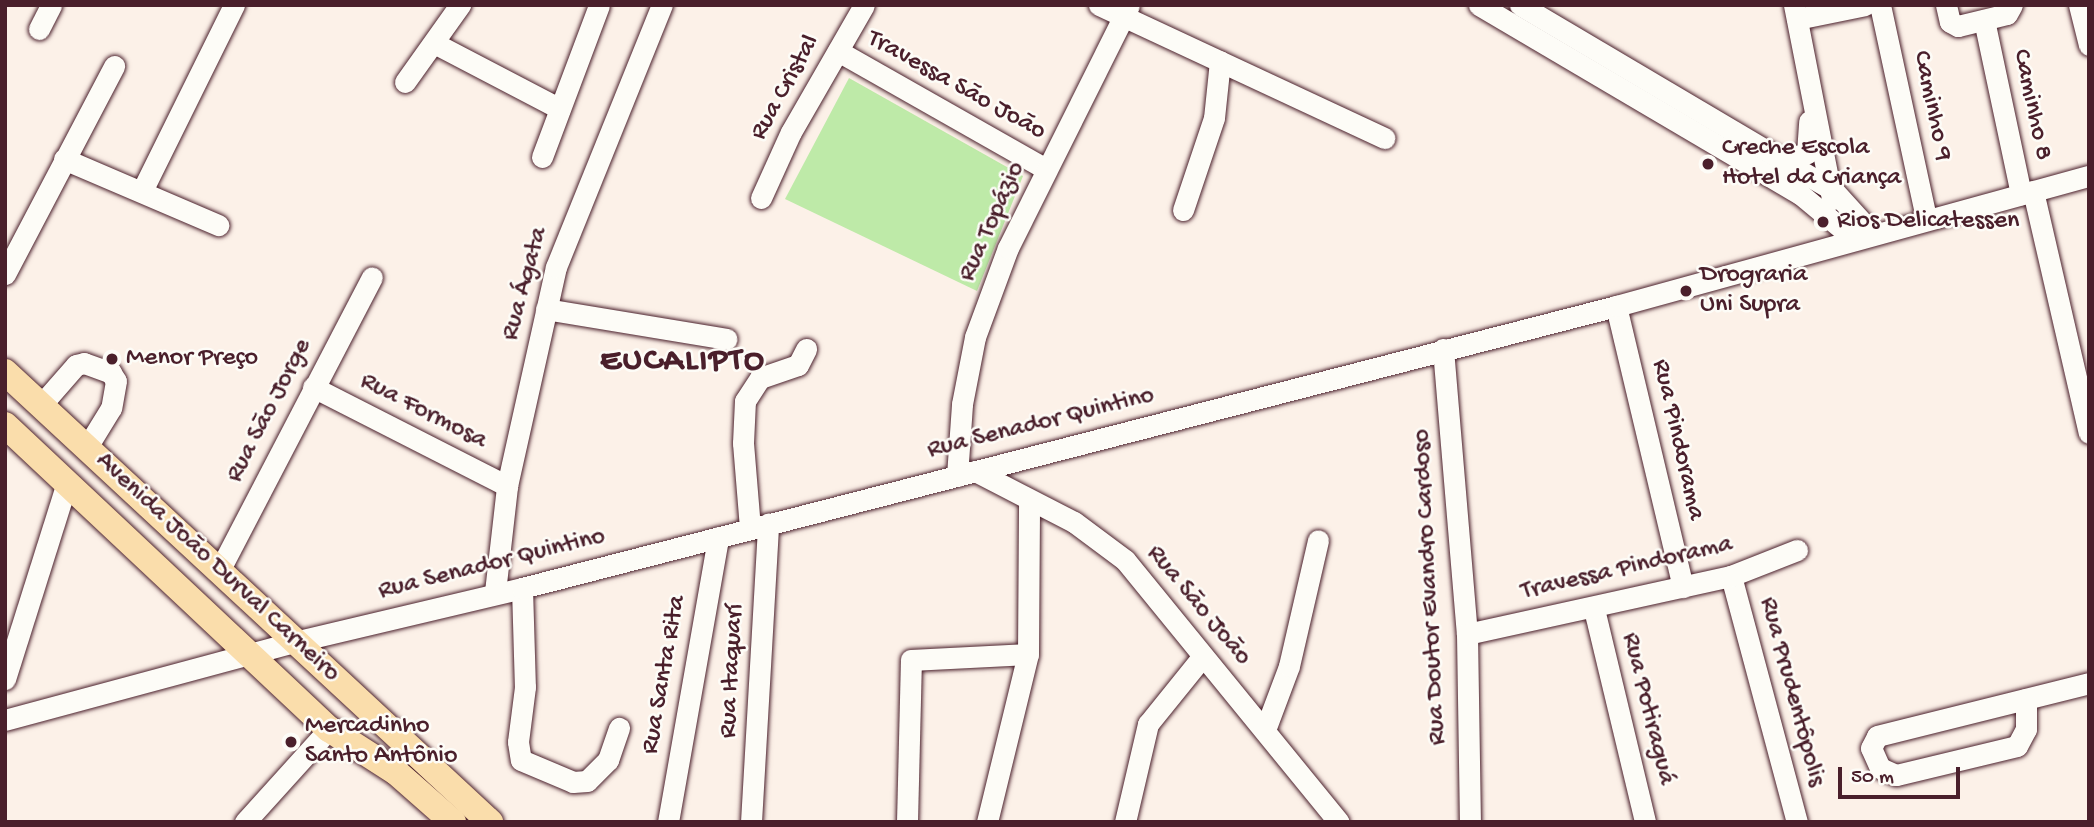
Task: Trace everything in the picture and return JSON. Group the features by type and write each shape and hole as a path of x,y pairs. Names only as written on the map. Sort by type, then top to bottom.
{"main road":[{"name":"Avenida João Durval Carneiro","path":"5,372 490,822"},
{"name":"Avenida João Durval Carneiro","path":"9,429 330,729 396,772 453,822"},
{"path":"87,500 110,496 123,480"}],"street":[{"path":"39,29 51,5"},
{"path":"142,191 234,5"},
{"path":"405,82 460,5"},
{"path":"542,157 599,5"},
{"name":"Rua Ágata","path":"495,592 507,486 546,309 566,235 662,5"},
{"name":"Rua Cristal","path":"761,198 791,132 864,5"},
{"path":"1100,5 1126,12 1220,61 1384,138"},
{"path":"1479,5 1783,160 1833,190 1862,235"},
{"path":"1520,5 1862,235"},
{"path":"1830,216 1833,190 1795,12 1865,5"},
{"name":"Caminho 9","path":"1880,5 1926,218"},
{"path":"1946,5 1954,24 1985,24 2007,14 2012,5"},
{"path":"2079,5 2089,45"},
{"name":"Rua Topázio","path":"966,473 962,404 975,337 1008,248 1126,12"},
{"name":"Caminho 8","path":"1985,24 2089,433"},
{"path":"434,43 560,108"},
{"name":"Travessa São João","path":"838,51 1046,169"},
{"path":"1183,211 1214,118 1220,61"},
{"path":"1783,160 1801,156 1809,149 1806,63"},
{"path":"5,274 114,66"},
{"path":"64,159 218,225"},
{"name":"Rua Senador Quintino","path":"5,720 294,642 495,592 522,588 1616,306 1862,235 2089,176"},
{"name":"Rua São Jorge","path":"219,571 372,277"},
{"name":"Rua Pindorama","path":"1616,306 1683,587"},
{"path":"546,309 727,339"},
{"name":"Rua Itaquarí","path":"751,822 759,525 743,443 745,401 760,378 799,365 806,349"},
{"name":"Rua Doutor Evandro Cardoso","path":"1443,349 1467,634 1470,822"},
{"path":"41,405 76,365 84,363 111,373 116,381 111,408 87,447"},
{"name":"Rua Formosa","path":"313,387 507,486"},
{"name":"Rua São João","path":"966,473 1074,522 1125,560 1202,657 1265,730 1330,817"},
{"path":"5,679 67,482"},
{"path":"987,822 1027,654 1029,501"},
{"name":"Rua Santa Rita","path":"668,822 718,537"},
{"path":"1265,730 1289,666 1318,540"},
{"name":"Travessa Pindorama","path":"1467,634 1594,609 1731,576 1797,550"},
{"name":"Rua Prudentôpolis","path":"1731,576 1797,822"},
{"path":"522,588 525,687 518,742 521,760 573,782 587,781 608,760 619,729"},
{"name":"Rua Potiraguá","path":"1594,609 1645,822"},
{"path":"907,822 911,660 1027,654"},
{"path":"1125,822 1148,724 1202,657"},
{"path":"2026,699 2026,729 2017,746 1891,775 1880,768 1871,748 1877,736 2089,683"},
{"path":"245,822 330,729"}],"green space":[{"path":"849,78 1023,176 977,291 785,199"}],"place":[{"name":"Creche Escola Hotel da Criança","path":"1708,164"},
{"name":"Rios Delicatessen","path":"1823,222"},
{"name":"Drograria Uni Supra","path":"1686,291"},
{"name":"Menor Preço","path":"112,359"},
{"name":"Mercadinho Santo Antônio","path":"291,742"}],"district":[{"name":"EUCALIPTO","path":"683,363"}]}
